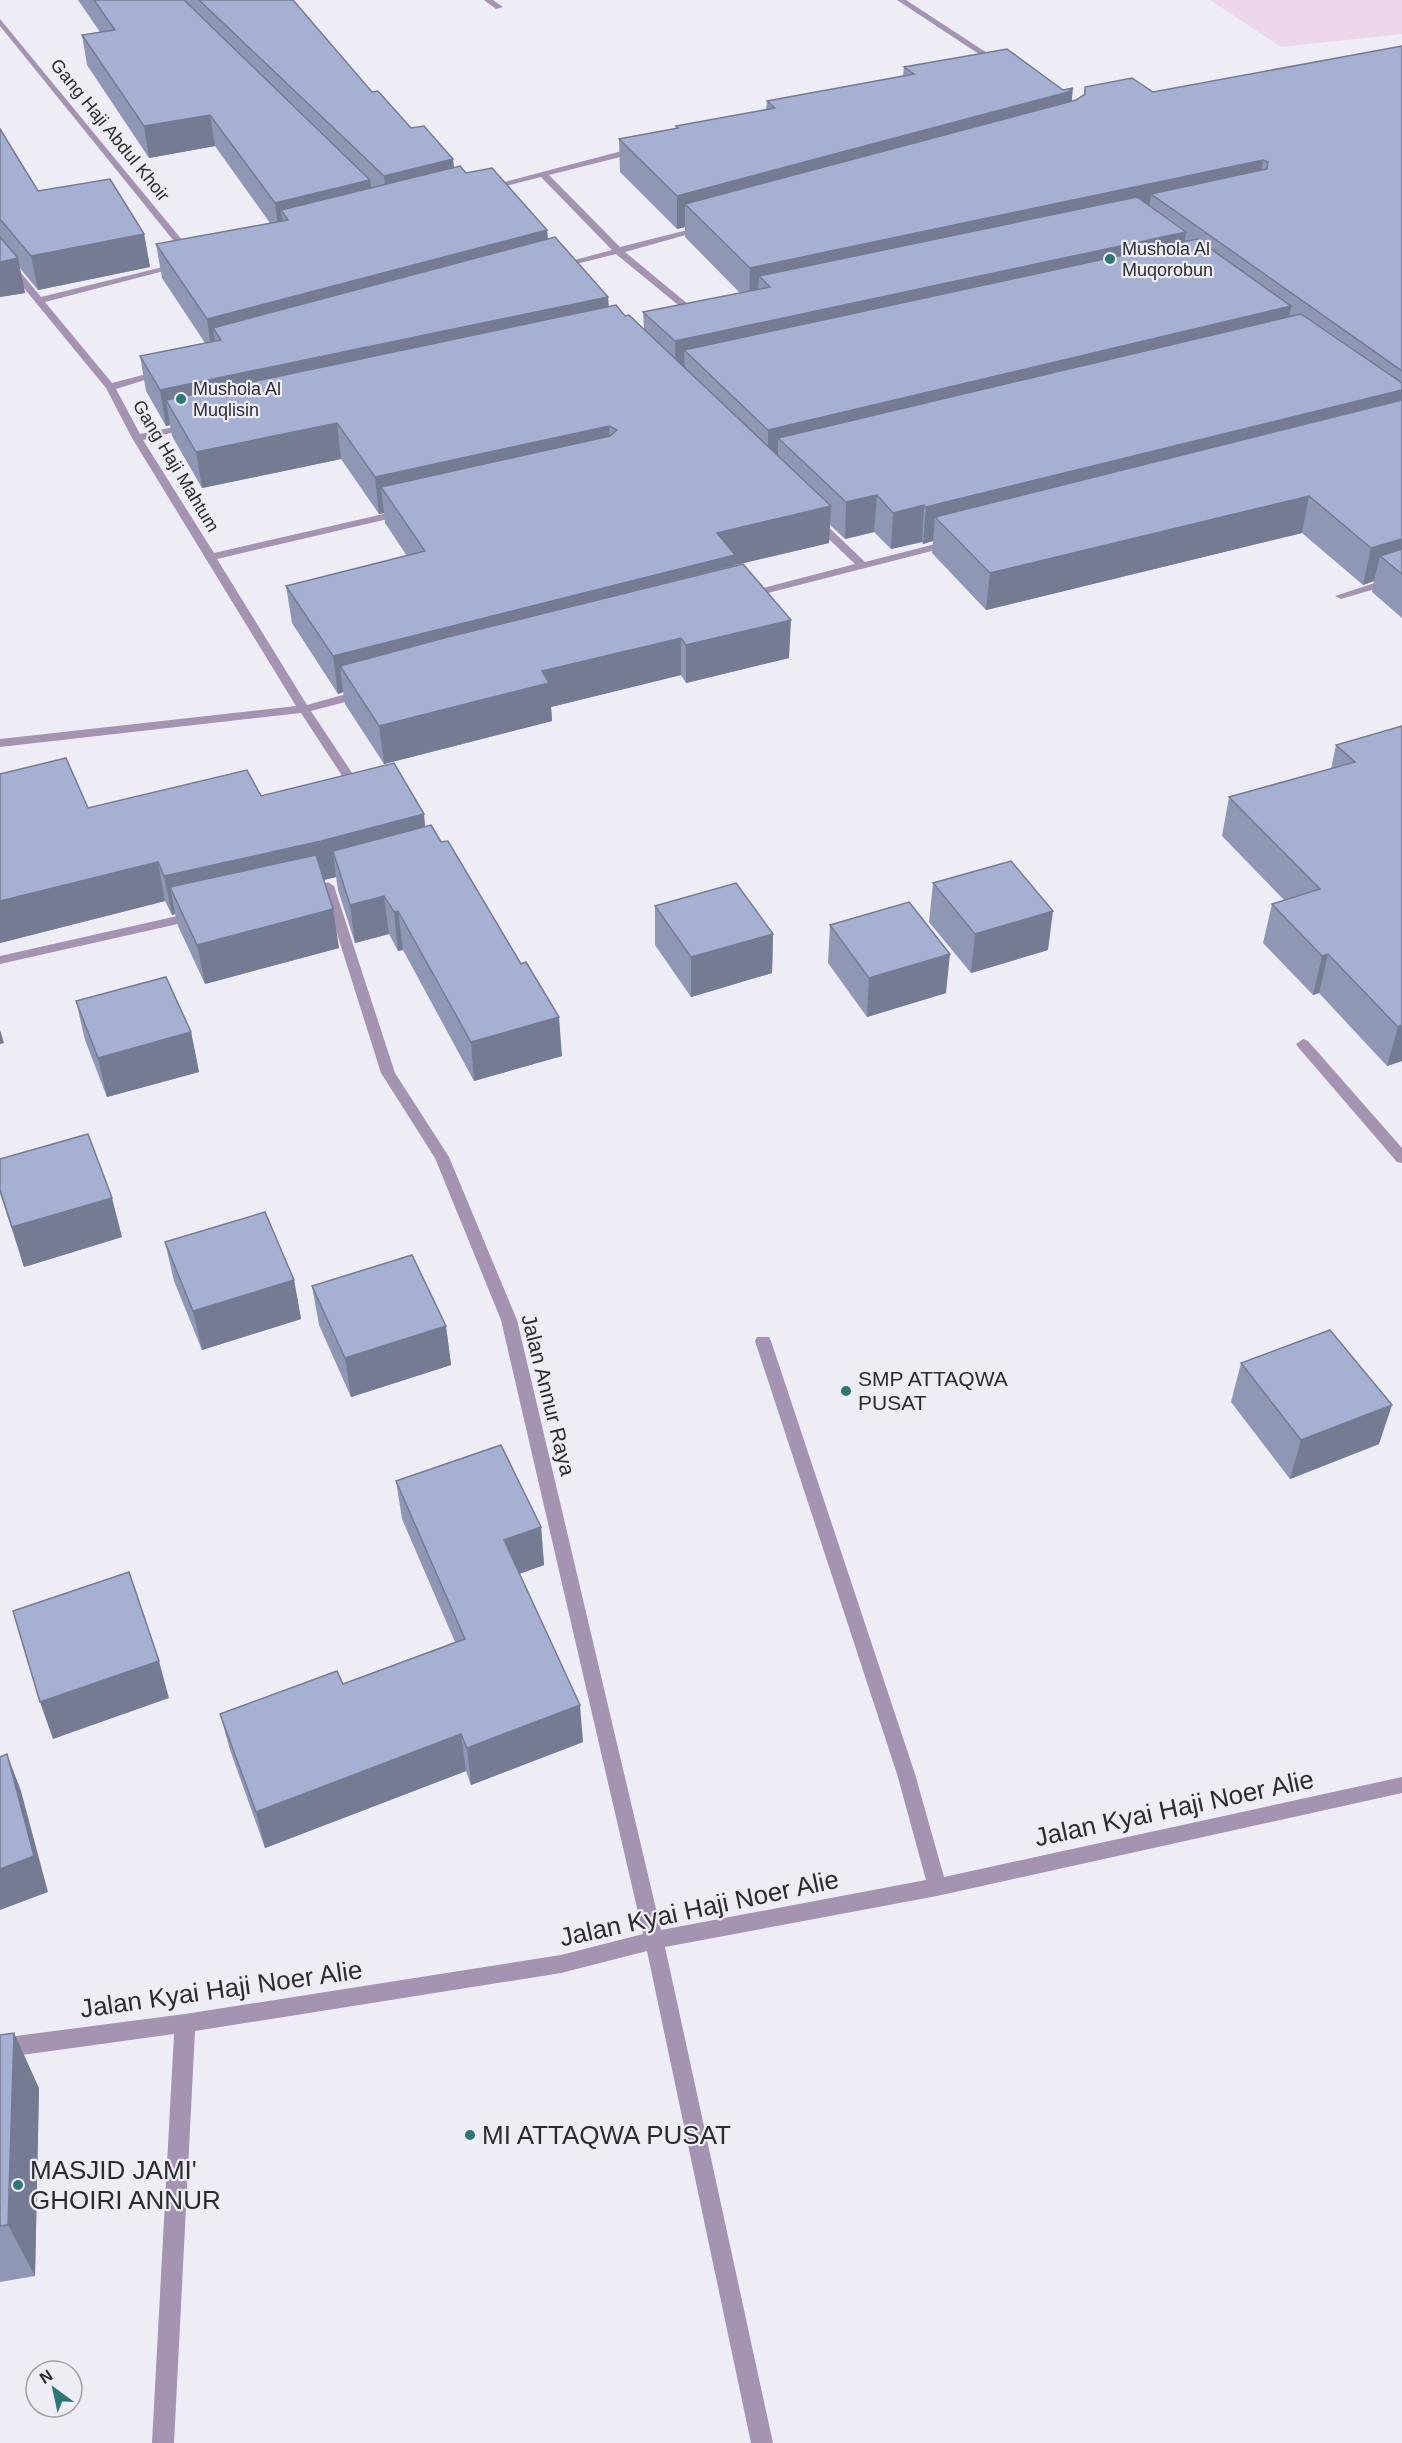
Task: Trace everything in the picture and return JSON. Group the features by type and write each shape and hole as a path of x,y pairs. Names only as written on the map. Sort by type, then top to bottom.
{"street":[{"path":"488,0 499,7"},
{"path":"901,0 1004,67"},
{"name":"Gang Haji Abdul Khoir","path":"0,21 195,261 41,300"},
{"path":"983,64 995,61"},
{"path":"474,191 647,148"},
{"path":"543,174 618,251 700,319"},
{"path":"549,270 710,226"},
{"name":"Gang Haji Mahtum","path":"0,253 41,300 110,387 137,438 304,710 361,796"},
{"path":"688,321 711,316"},
{"path":"110,387 168,372"},
{"path":"137,438 195,425"},
{"path":"212,557 414,510"},
{"path":"806,511 863,566"},
{"path":"736,598 966,540"},
{"path":"1341,596 1402,577"},
{"path":"0,742 304,710 381,688"},
{"name":"Jalan Annur Raya","path":"328,886 388,1073 442,1158 509,1320 654,1940 762,2443"},
{"path":"0,960 213,912"},
{"path":"1303,1044 1402,1158"},
{"path":"763,1341 906,1774 937,1887"},
{"name":"Jalan Kyai Haji Noer Alie","path":"0,2048 185,2023 561,1964 654,1940 937,1887 1402,1785"},
{"path":"163,2443 185,2023"}],"shaded area":[{"path":"1210,0 1402,0 1402,34 1281,47"}],"building":[{"path":"94,0 184,0 370,180 275,203 210,115 144,126 82,35 115,30"},
{"path":"199,0 293,0 372,92 378,91 411,128 424,126 453,159 384,176"},
{"path":"1402,46 1402,371 1151,194 1267,169 1268,162 1263,160 750,268 685,204 1076,100 1085,94 1085,87 1132,78 1153,92"},
{"path":"1007,49 1063,90 1073,88 1068,92 677,196 619,139 775,108 767,101 914,74 904,67"},
{"path":"0,129 38,191 110,179 144,234 31,256 0,219"},
{"path":"460,166 466,173 492,168 547,230 207,319 156,244 288,220 281,210"},
{"path":"1137,197 1186,232 675,341 643,312 770,287 759,276"},
{"path":"0,237 18,258 0,262"},
{"path":"555,237 608,297 160,390 140,356 221,340 213,328"},
{"path":"1197,239 1291,306 768,430 684,350"},
{"path":"616,305 625,316 629,315 831,506 717,533 735,555 333,656 286,586 425,551 381,487 610,436 617,430 609,426 375,477 337,423 196,452 166,400"},
{"path":"1301,314 1402,383 1402,390 926,507 924,505 893,513 877,495 846,502 778,438"},
{"path":"1402,400 1402,539 1371,548 1309,496 990,573 935,517"},
{"path":"1402,549 1402,574 1380,556"},
{"path":"743,564 791,620 686,645 681,638 542,671 549,683 379,726 340,666 448,637"},
{"path":"1402,726 1402,1025 1398,1027 1328,954 1322,956 1272,904 1320,889 1229,797 1355,762 1336,745"},
{"path":"66,758 88,808 247,770 261,796 394,763 424,814 321,841 164,876 158,862 0,901 0,774"},
{"path":"431,825 441,842 448,841 521,964 526,962 559,1017 471,1042 398,911 394,912 384,896 350,905 333,851"},
{"path":"316,855 333,909 197,945 170,887"},
{"path":"1011,861 1053,911 975,934 933,883"},
{"path":"736,883 773,934 691,957 655,906"},
{"path":"909,902 950,954 869,978 830,925"},
{"path":"166,977 191,1032 98,1058 76,1001"},
{"path":"88,1134 112,1198 12,1227 0,1190 0,1159"},
{"path":"265,1212 294,1280 193,1311 165,1242"},
{"path":"412,1255 446,1326 345,1358 312,1286"},
{"path":"1330,1330 1392,1405 1301,1440 1241,1363"},
{"path":"501,1445 541,1527 504,1540 580,1705 467,1748 461,1734 256,1812 220,1714 337,1671 343,1684 465,1639 396,1481"},
{"path":"129,1572 159,1661 40,1702 13,1611"},
{"path":"7,1754 34,1856 0,1869 0,1757"},
{"path":"14,2033 8,2225 0,2226 0,2035"}],"place":[{"name":"Mushola Al Muqorobun","path":"1110,259"},
{"name":"Mushola Al Muqlisin","path":"181,399"},
{"name":"SMP ATTAQWA PUSAT","path":"846,1391"},
{"name":"MI ATTAQWA PUSAT","path":"470,2135"},
{"name":"MASJID JAMI' GHOIRI ANNUR","path":"18,2185"}]}
